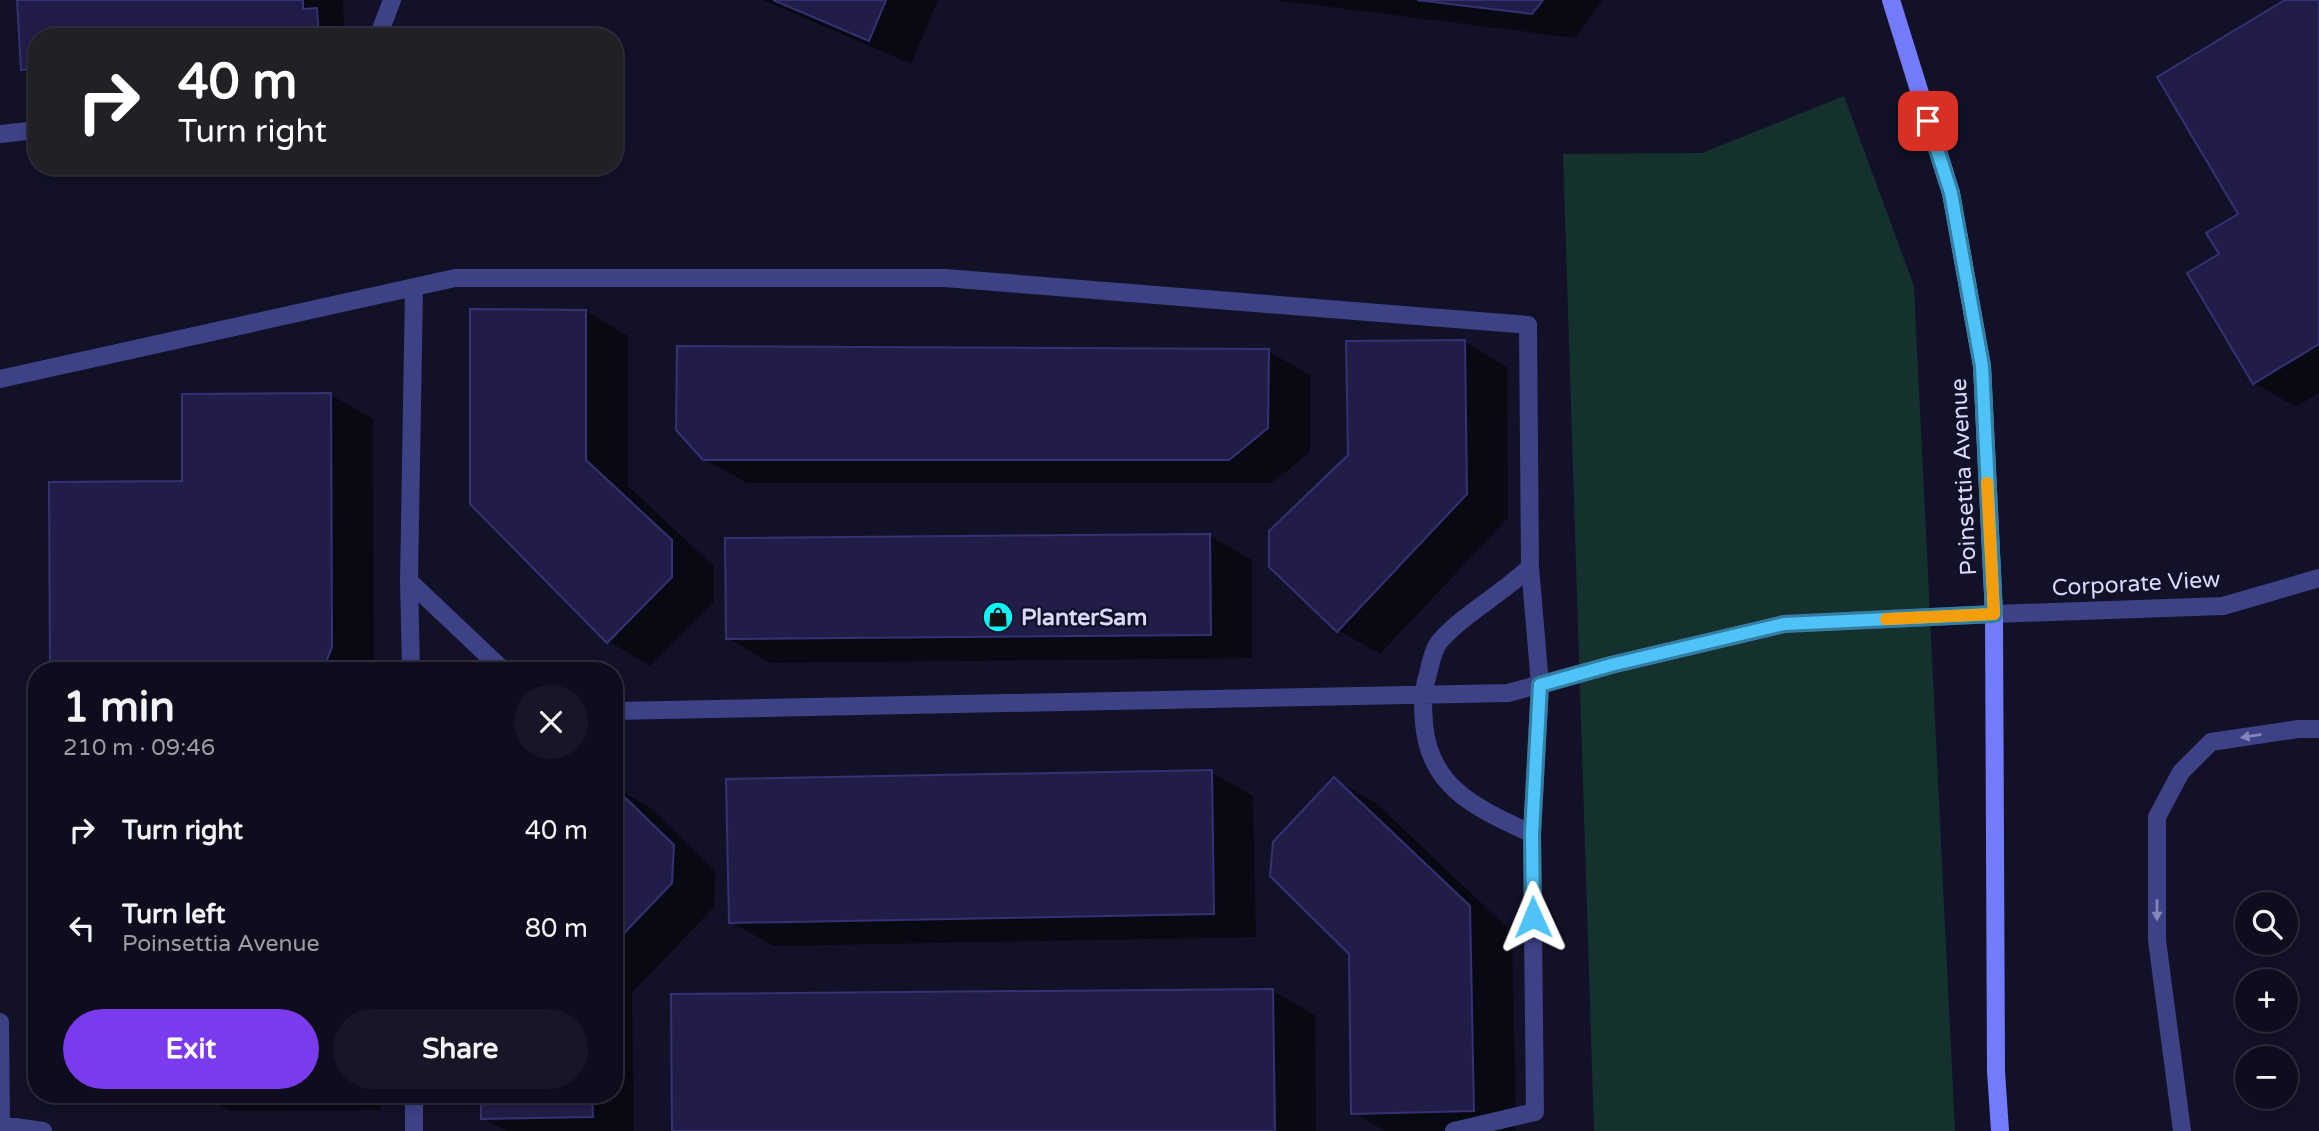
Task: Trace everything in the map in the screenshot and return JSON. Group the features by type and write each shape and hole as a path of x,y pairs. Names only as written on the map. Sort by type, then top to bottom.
{"main road":[{"name":"Poinsettia Avenue","path":"1891,0 1951,193 1982,366 1994,614 1996,1057 2000,1131"}],"street":[{"path":"382,28 393,0"},
{"path":"0,134 28,131"},
{"path":"0,379 455,278 945,278 1528,325 1530,567 1540,685 1532,834 1535,1112 1454,1131"},
{"path":"411,662 409,582 414,287"},
{"path":"1530,567 1510,587 1467,616 1437,643 1422,695 1426,743 1437,769 1457,794 1489,814 1532,834"},
{"name":"Corporate View","path":"623,711 1508,694 1611,665 1784,624 2223,606 2319,578"},
{"path":"409,582 494,662"},
{"path":"2182,1131 2157,940 2157,817 2181,772 2211,743 2298,729 2319,729"},
{"path":"0,1023 1,1125 43,1131"},
{"path":"414,1103 414,1131"}],"green space":[{"path":"1844,96 1914,286 1955,1131 1594,1131 1563,154 1702,153"}],"building":[{"path":"17,0 303,0 303,9 317,8 318,28 28,28 28,70 21,70"},
{"path":"773,0 886,0 869,41"},
{"path":"1417,0 1543,0 1532,14"},
{"path":"2285,0 2319,0 2319,344 2253,384 2187,273 2219,254 2206,233 2238,214 2157,77"},
{"path":"470,309 586,310 586,460 672,540 672,577 607,643 470,504"},
{"path":"1465,340 1467,494 1337,632 1269,567 1269,531 1348,455 1346,341"},
{"path":"677,346 1269,349 1268,428 1229,460 703,460 676,430"},
{"path":"331,393 332,647 326,662 50,662 49,482 182,481 182,394"},
{"path":"1210,534 1211,635 726,639 725,538"},
{"path":"1212,770 1214,914 729,923 726,779"},
{"path":"1334,777 1470,906 1474,1111 1351,1114 1349,954 1270,876 1273,842"},
{"path":"623,796 674,845 672,883 623,935"},
{"path":"1273,989 1275,1131 672,1131 671,994"},
{"path":"481,1103 592,1103 593,1117 481,1119"}],"slow traffic":[{"path":"1886,619 1994,614 1987,483"}],"place":[{"name":"PlanterSam","path":"998,617"}],"route":[{"path":"1533,917 1532,834 1540,685 1611,665 1784,624 1994,614 1982,366 1951,193 1928,121"}]}
